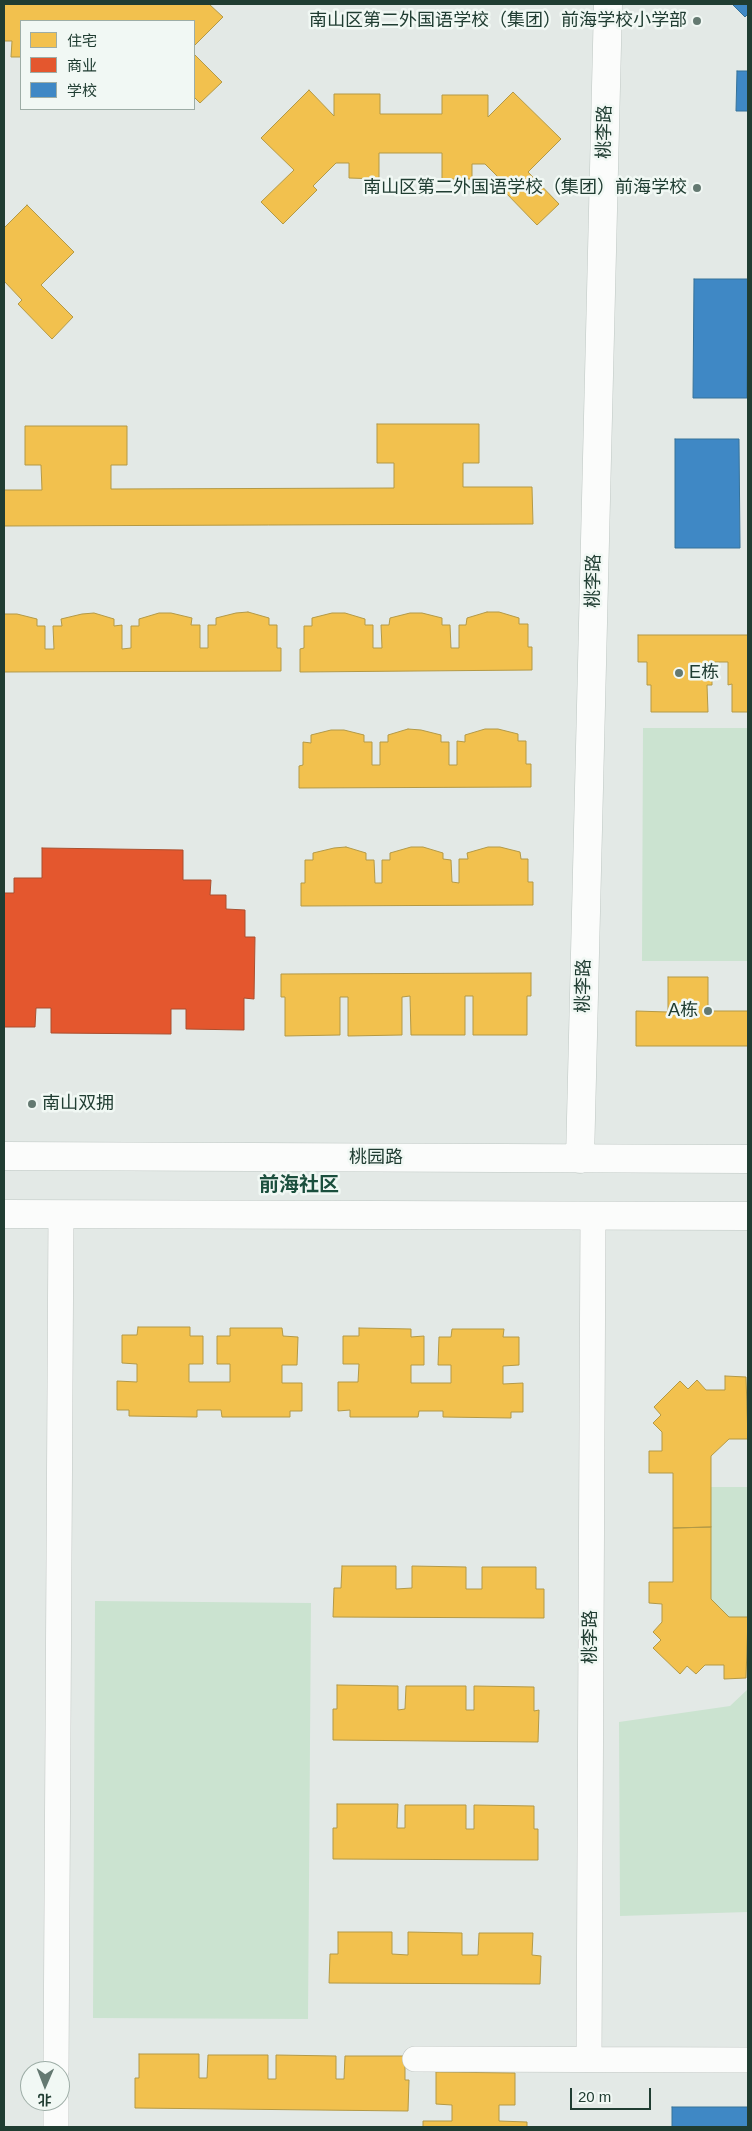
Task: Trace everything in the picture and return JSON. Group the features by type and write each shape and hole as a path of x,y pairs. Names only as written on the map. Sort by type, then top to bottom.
{"main road":[{"name":"桃李路","path":"580,1159 608,4"},
{"name":"桃园路","path":"4,1156 748,1159"},
{"path":"4,1214 748,1216"}],"street":[{"path":"56,2061 60,1214"},
{"name":"桃李路","path":"589,2060 593,1215"},
{"path":"415,2059 748,2060"},
{"path":"56,2111 56,2127"}],"green space":[{"path":"643,728 748,728 748,961 642,961"},
{"path":"708,1487 748,1487 748,1629 697,1619"},
{"path":"95,1601 311,1603 308,2019 93,2018"},
{"path":"748,1689 748,1912 620,1916 619,1722 730,1706"}],"building: 住宅":[{"path":"4,4 209,4 223,17 195,45 195,20 20,20 20,57 11,57 12,41 4,41"},
{"path":"195,55 222,82 200,103 195,98"},
{"path":"309,90 334,116 334,94 380,94 380,114 442,114 442,95 488,95 488,117 513,92 561,139 528,172 559,204 537,225 504,191 508,187 485,164 472,164 472,179 442,179 442,153 379,153 379,179 349,178 349,163 336,163 313,186 317,190 283,224 261,202 294,170 261,138"},
{"path":"27,205 74,252 41,285 73,317 52,339 18,304 22,300 4,281 4,228"},
{"path":"377,424 479,424 479,463 463,463 463,487 532,487 533,524 4,526 4,490 42,490 41,465 25,465 25,426 127,426 127,465 111,465 111,489 394,488 394,463 377,463"},
{"path":"248,612 269,618 269,625 277,625 277,648 281,648 281,671 4,672 4,614 17,614 37,619 37,626 45,626 45,649 54,649 53,626 62,626 61,619 94,613 114,619 114,626 122,625 122,649 131,648 131,626 139,626 139,619 159,613 171,613 192,618 191,625 200,625 200,648 208,648 208,625 216,625 216,618"},
{"path":"487,612 499,612 519,618 519,624 528,624 528,647 532,647 532,670 300,672 300,649 304,648 304,626 312,626 312,618 332,613 345,613 365,619 365,625 373,625 373,648 382,648 381,625 389,625 390,618 410,613 422,613 442,618 442,625 450,625 451,648 459,648 459,625 466,625 467,618"},
{"name":"E栋","path":"638,635 748,635 748,712 732,712 732,684 728,685 728,662 712,662 712,685 707,685 708,712 651,712 651,685 647,685 647,662 638,662"},
{"path":"408,729 441,735 441,742 449,742 449,765 457,765 457,741 465,742 465,735 485,729 498,729 518,734 518,741 526,741 526,764 531,764 531,787 299,788 299,766 303,765 303,742 311,743 311,735 331,730 344,730 364,735 364,742 372,742 372,765 380,765 380,742 388,742 388,735"},
{"path":"346,847 366,853 366,860 374,860 375,883 382,883 382,860 390,860 390,853 411,847 423,847 443,853 443,859 451,860 452,882 459,883 459,859 468,859 467,853 488,847 500,847 520,852 521,859 528,859 528,882 533,882 533,905 301,906 301,883 305,883 305,860 313,860 313,853"},
{"path":"531,973 531,996 527,996 527,1035 473,1035 473,996 465,996 465,1035 411,1035 410,996 402,997 402,1035 348,1036 348,997 340,997 340,1035 285,1036 285,997 281,997 281,974"},
{"name":"A栋","path":"668,977 708,977 708,1011 748,1011 748,1046 636,1046 636,1011 668,1012"},
{"path":"138,1327 190,1327 190,1336 203,1336 203,1364 189,1364 189,1382 230,1382 230,1364 217,1364 217,1336 230,1336 230,1328 282,1328 283,1336 298,1337 297,1365 282,1365 282,1383 302,1383 302,1411 290,1411 290,1417 222,1417 221,1410 197,1410 197,1417 129,1416 129,1410 117,1410 117,1381 137,1382 137,1364 122,1363 122,1335 137,1335"},
{"path":"359,1328 411,1329 411,1337 424,1336 424,1365 411,1365 411,1383 451,1383 451,1365 438,1365 439,1337 451,1337 452,1329 504,1329 503,1337 519,1337 519,1365 503,1366 503,1384 523,1383 523,1412 511,1412 511,1418 443,1417 443,1411 419,1411 418,1417 350,1417 350,1410 338,1411 338,1382 358,1382 359,1364 343,1364 343,1336 359,1336"},
{"path":"725,1376 746,1377 748,1439 729,1439 711,1456 711,1527 673,1528 673,1473 649,1473 649,1451 662,1451 662,1432 653,1423 661,1415 654,1407 680,1381 688,1389 697,1380 706,1390 725,1390"},
{"path":"711,1527 711,1599 729,1617 748,1617 746,1678 724,1679 724,1665 705,1665 696,1674 687,1666 680,1674 653,1648 661,1640 653,1632 662,1622 662,1604 649,1603 649,1582 673,1582 673,1528"},
{"path":"342,1566 396,1566 396,1589 412,1588 412,1566 466,1567 466,1589 482,1589 482,1567 536,1567 536,1589 544,1589 544,1618 333,1617 334,1588 341,1588"},
{"path":"337,1685 398,1686 398,1710 405,1709 406,1686 466,1686 466,1710 474,1710 474,1686 534,1687 534,1711 539,1710 538,1742 333,1740 333,1709 337,1709"},
{"path":"337,1804 398,1804 397,1828 405,1828 405,1805 466,1805 466,1829 474,1829 474,1805 534,1806 534,1829 538,1829 538,1860 333,1859 333,1828 337,1828"},
{"path":"338,1932 392,1932 392,1954 408,1955 408,1932 462,1933 462,1955 478,1955 479,1933 533,1933 532,1955 541,1956 540,1984 329,1983 330,1954 338,1954"},
{"path":"139,2054 199,2054 199,2078 207,2078 208,2055 268,2055 268,2079 276,2079 276,2055 336,2056 336,2079 344,2079 345,2056 405,2056 405,2080 409,2080 408,2111 135,2108 135,2078 139,2078"},
{"path":"436,2072 515,2073 515,2105 499,2105 499,2121 527,2122 527,2127 423,2127 423,2121 452,2121 452,2105 436,2104"}],"building: 商业":[{"path":"42,848 183,850 183,880 211,880 210,895 226,895 226,909 245,910 245,937 255,937 254,999 244,998 244,1030 186,1029 186,1009 171,1009 171,1034 51,1033 51,1008 36,1008 35,1027 4,1027 4,893 14,893 14,878 42,878"}],"building: 学校":[{"path":"732,4 748,4 748,14 745,17"},
{"path":"737,71 748,71 748,111 736,111"},
{"path":"694,279 748,279 747,398 693,398"},
{"path":"675,439 739,439 740,548 675,548"},
{"path":"672,2107 748,2107 748,2127 672,2127"}],"place":[{"name":"南山区第二外国语学校（集团）前海学校小学部","path":"697,21"},
{"name":"南山区第二外国语学校（集团）前海学校","path":"697,188"},
{"name":"E栋","path":"679,673"},
{"name":"A栋","path":"708,1011"},
{"name":"南山双拥","path":"32,1104"}],"district":[{"name":"前海社区","path":"299,1185"}]}
